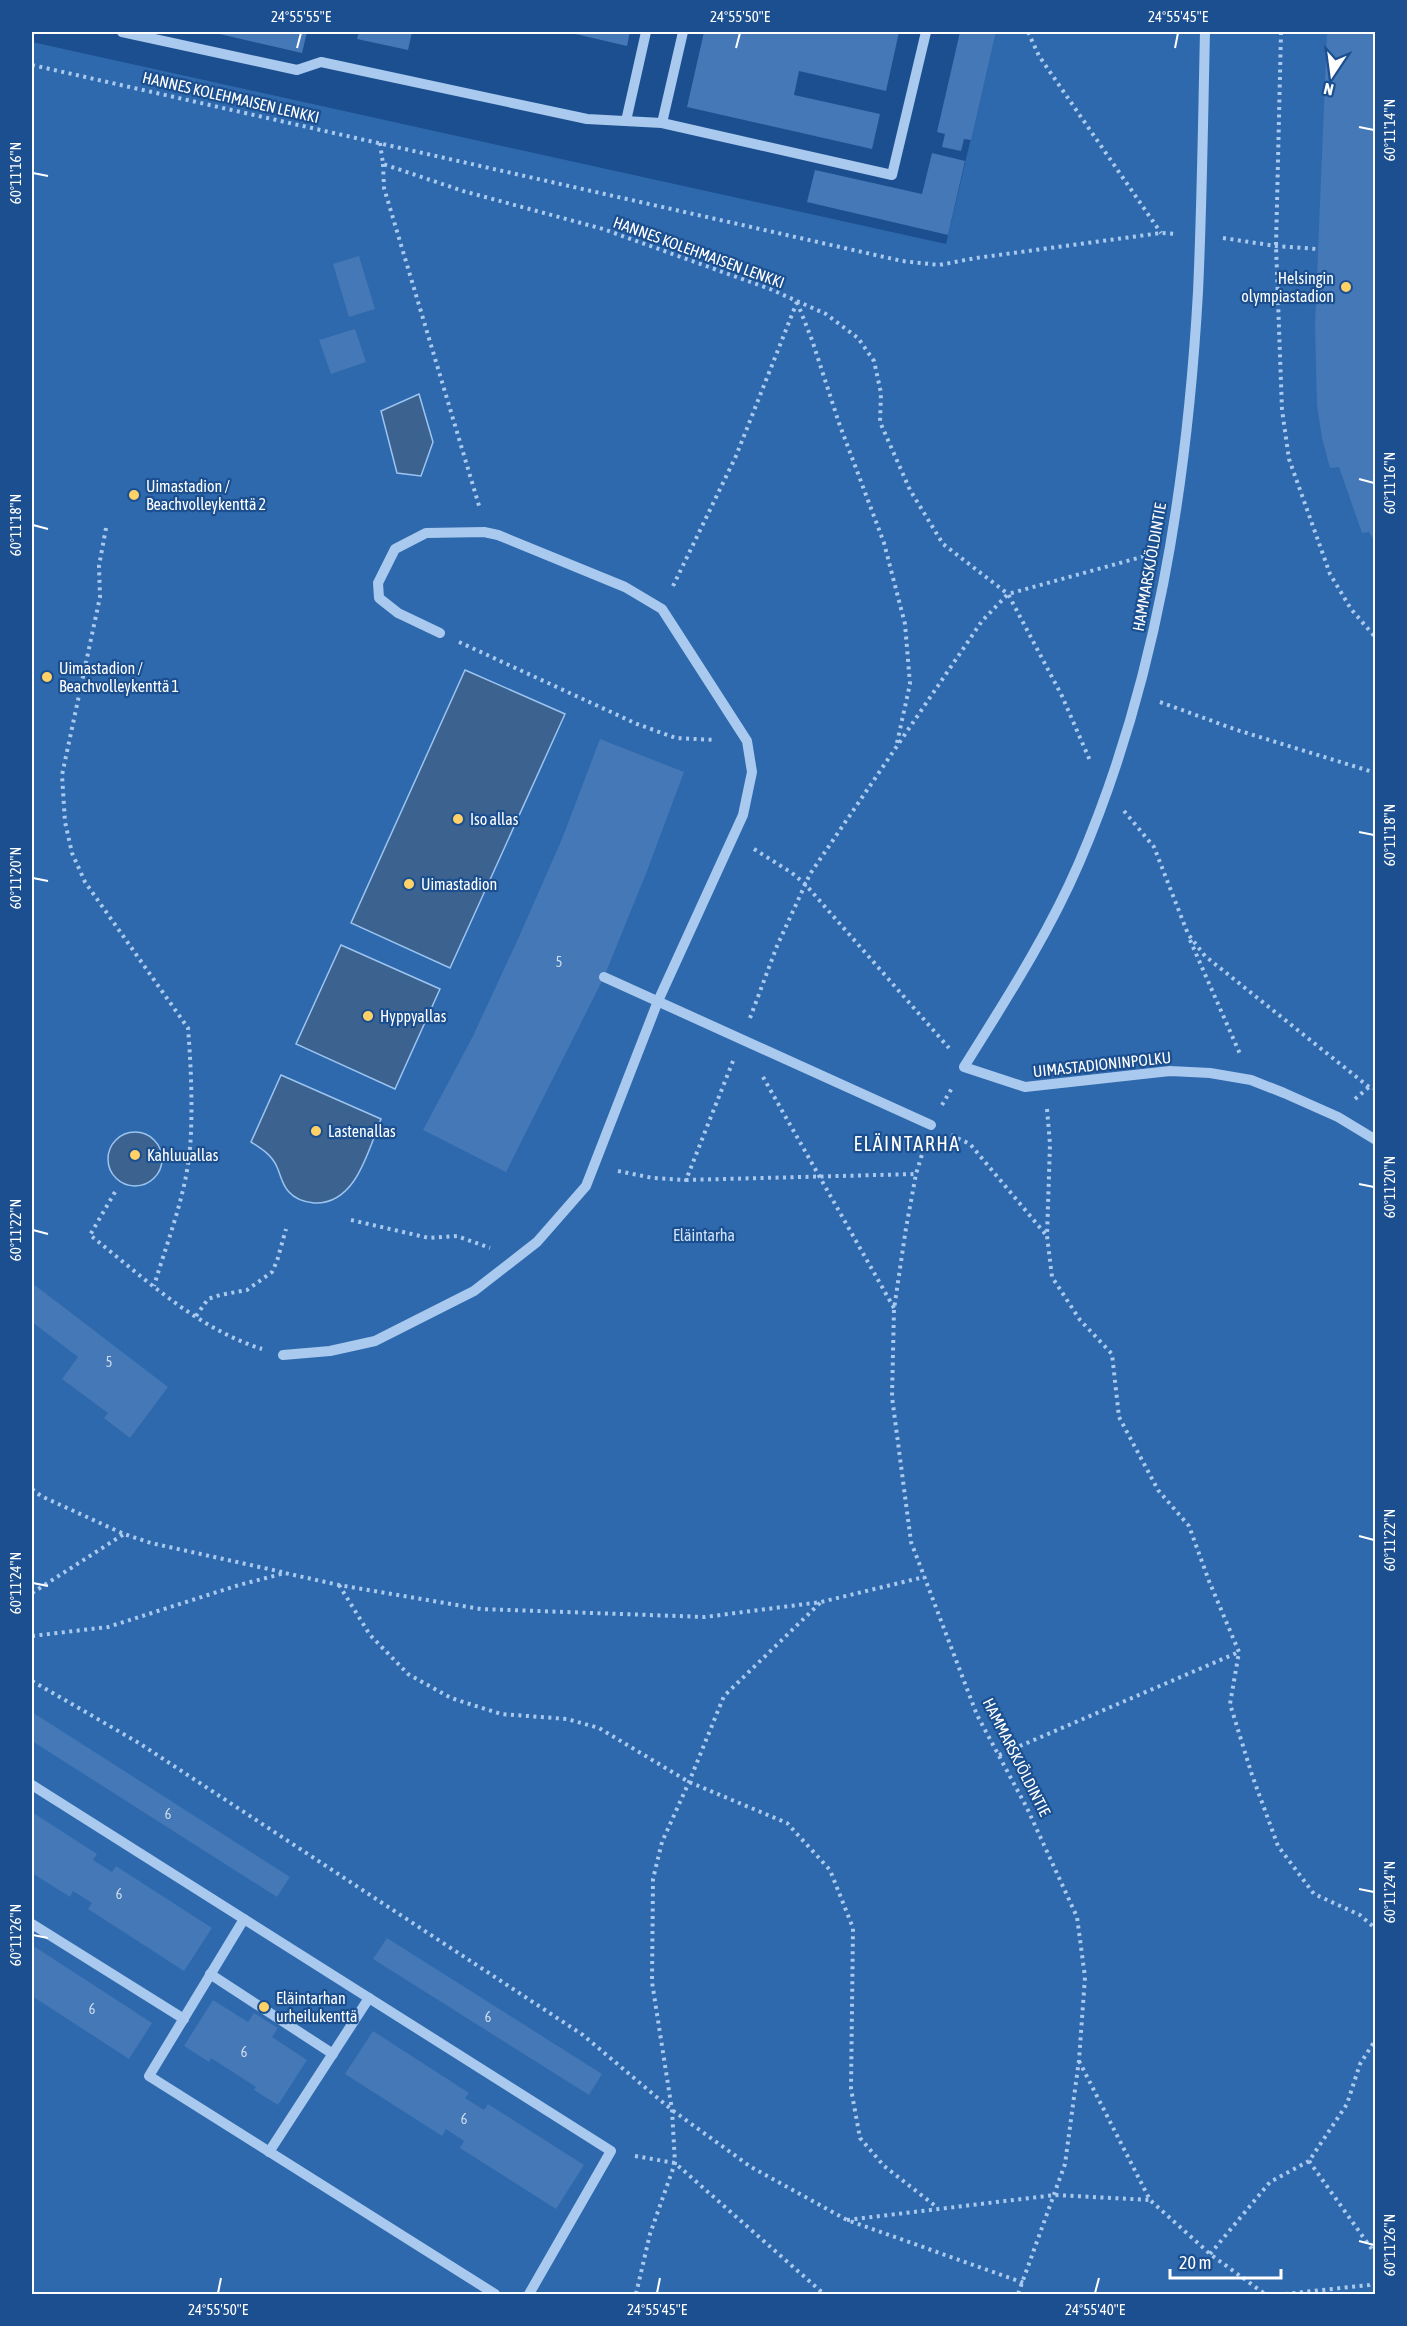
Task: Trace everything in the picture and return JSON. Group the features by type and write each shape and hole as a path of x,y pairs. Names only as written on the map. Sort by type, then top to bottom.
{"street":[{"path":"122,32 297,70 321,62 587,119 662,123 892,175 926,32"},
{"path":"626,121 646,32"},
{"path":"662,123 683,32"},
{"name":"HAMMARSKJÖLDINTIE","path":"964,1067 1054,914 1078,864 1109,785 1138,695 1170,549 1187,419 1197,293 1205,32"},
{"path":"283,1355 330,1351 375,1341 474,1290 537,1242 586,1186 658,1001 742,814 752,772 747,741 662,609 625,587 498,535 484,532 426,533 395,549 378,583 379,598 398,613 440,633"},
{"path":"604,977 931,1125"},
{"name":"UIMASTADIONINPOLKU","path":"964,1067 1025,1087 1170,1071 1210,1073 1251,1080 1338,1117 1376,1140"},
{"path":"32,1785 611,2151 530,2295"},
{"path":"244,1919 149,2076 495,2295"},
{"path":"32,1924 184,2019"},
{"path":"210,1974 333,2054"},
{"path":"269,2152 369,1998"}],"path":[{"path":"1029,32 1039,56 1161,233"},
{"path":"1281,32 1276,246 1282,410 1289,459 1330,574 1351,609 1376,638"},
{"name":"HANNES KOLEHMAISEN LENKKI","path":"32,65 902,261 939,265 1161,233 1199,234 1276,246 1317,249"},
{"path":"380,143 384,164 384,188 481,511 484,532"},
{"name":"HANNES KOLEHMAISEN LENKKI","path":"384,164 463,191 603,229 770,289 826,314 858,338 874,361 881,393 880,422 910,490 943,544 1008,594 1062,696 1093,768 1109,785 1154,847 1188,934 1251,1080"},
{"path":"662,609 736,456 797,301"},
{"path":"797,301 884,543 905,624 910,684 897,745"},
{"path":"106,528 99,566 100,597 62,775 65,822 72,853 85,882 188,1028 190,1149 177,1210 154,1286"},
{"path":"686,1180 777,946 810,874 982,621 1008,594 1170,549"},
{"path":"440,633 611,712 676,738 747,741"},
{"path":"1138,695 1237,730 1376,773"},
{"path":"733,836 792,873 805,884 964,1067"},
{"path":"1188,934 1205,956 1369,1087"},
{"path":"742,1040 894,1309"},
{"path":"1045,1085 1050,1144 1047,1236 1052,1277 1080,1320 1112,1354 1119,1417 1158,1490 1189,1526 1239,1652 1230,1704 1252,1775 1278,1846 1314,1894 1360,1915 1376,1929"},
{"path":"931,1125 970,1144 1047,1236"},
{"path":"593,1167 653,1178 686,1180 916,1174"},
{"path":"115,1192 90,1235 196,1316 241,1342 283,1355"},
{"path":"351,1220 429,1238 457,1236 518,1257"},
{"name":"HAMMARSKJÖLDINTIE","path":"906,1228 894,1309 892,1397 911,1542 977,1715 1027,1808 1077,1917 1085,1977 1079,2060 1065,2164 1018,2295"},
{"path":"196,1316 208,1299 247,1290 272,1272 286,1229"},
{"path":"32,1489 41,1496 124,1534 151,1543 339,1585 482,1609 705,1617 821,1602 924,1577"},
{"path":"32,1593 124,1534"},
{"path":"32,1636 108,1627 285,1573"},
{"path":"339,1585 370,1635 408,1674 451,1698 501,1714 567,1719 599,1728 689,1782 787,1823 831,1870 853,1928 851,2089 860,2138 884,2166 938,2208"},
{"path":"636,2295 650,2234 675,2163 672,2110 651,1982 653,1879 662,1842 724,1696 821,1602"},
{"path":"999,1755 1239,1652"},
{"path":"32,1681 139,1743 583,2035 672,2110 752,2167 847,2220 1024,2283"},
{"path":"1210,2254 1270,2182 1309,2161 1347,2104 1360,2064 1376,2039"},
{"path":"1079,2060 1150,2200 1210,2254 1265,2295"},
{"path":"611,2151 675,2163 824,2295"},
{"path":"1309,2161 1376,2255"},
{"path":"847,2220 1054,2195 1150,2200"},
{"path":"1286,2295 1369,2285 1376,2282"}],"green space":[{"name":"Eläintarha","path":"996,32 1375,32 1375,2294 32,2294 32,42 946,244"}],"shaded area":[{"path":"419,394 433,442 421,476 397,473 381,411"},
{"name":"Iso allas","path":"465,670 565,714 450,968 351,923"},
{"name":"Hyppyallas","path":"341,945 440,989 395,1089 296,1044"},
{"name":"Lastenallas","path":"281,1075 381,1119 358,1174 340,1195 328,1201 311,1203 291,1194 272,1159 251,1142"},
{"name":"Kahluuallas","path":"130,1132 140,1132 150,1136 158,1144 162,1159 158,1174 150,1182 140,1186 130,1186 120,1182 112,1174 108,1164 108,1154 112,1144 120,1136"}],"building":[{"path":"211,32 307,32 302,53"},
{"path":"359,32 412,32 408,50 357,39"},
{"path":"567,32 630,32 627,46"},
{"path":"704,32 899,32 886,91 799,71 794,95 880,114 872,149 687,107"},
{"path":"960,32 996,32 971,140 964,139 961,151 942,147 945,134 937,132"},
{"name":"Helsingin olympiastadion","path":"1327,32 1376,32 1376,544 1369,532 1362,533 1339,467 1330,468 1317,405 1315,326"},
{"path":"932,153 965,161 948,235 807,202 815,170 922,194"},
{"path":"359,256 375,309 349,317 333,264"},
{"path":"355,329 366,362 331,374 319,340"},
{"name":"Uimastadion","path":"600,739 684,772 604,977 506,1172 423,1130 473,1036 518,939 562,839"},
{"path":"32,1283 168,1387 130,1438 104,1418 108,1413 62,1379 78,1357 32,1322"},
{"path":"32,1712 290,1877 277,1897 32,1741"},
{"path":"32,1812 97,1854 93,1860 112,1872 116,1866 212,1928 184,1971 88,1909 92,1903 73,1891 70,1897 32,1873"},
{"path":"387,1938 602,2074 589,2095 373,1959"},
{"path":"32,1945 152,2023 129,2059 32,1996"},
{"path":"213,2000 248,2022 254,2013 278,2028 272,2037 307,2060 278,2105 254,2090 256,2087 211,2058 209,2062 184,2046"},
{"path":"373,2031 469,2093 465,2098 484,2110 488,2104 584,2165 556,2209 460,2148 464,2141 446,2129 442,2136 345,2074"}],"place":[{"name":"Helsingin olympiastadion","path":"1346,287"},
{"name":"Uimastadion / Beachvolleykenttä 2","path":"134,495"},
{"name":"Uimastadion / Beachvolleykenttä 1","path":"47,677"},
{"name":"Iso allas","path":"458,819"},
{"name":"Uimastadion","path":"409,884"},
{"name":"Hyppyallas","path":"368,1016"},
{"name":"Lastenallas","path":"316,1131"},
{"name":"Kahluuallas","path":"135,1155"},
{"name":"Eläintarhan urheilukenttä","path":"264,2007"}],"district":[{"name":"ELÄINTARHA","path":"907,1144"}]}
